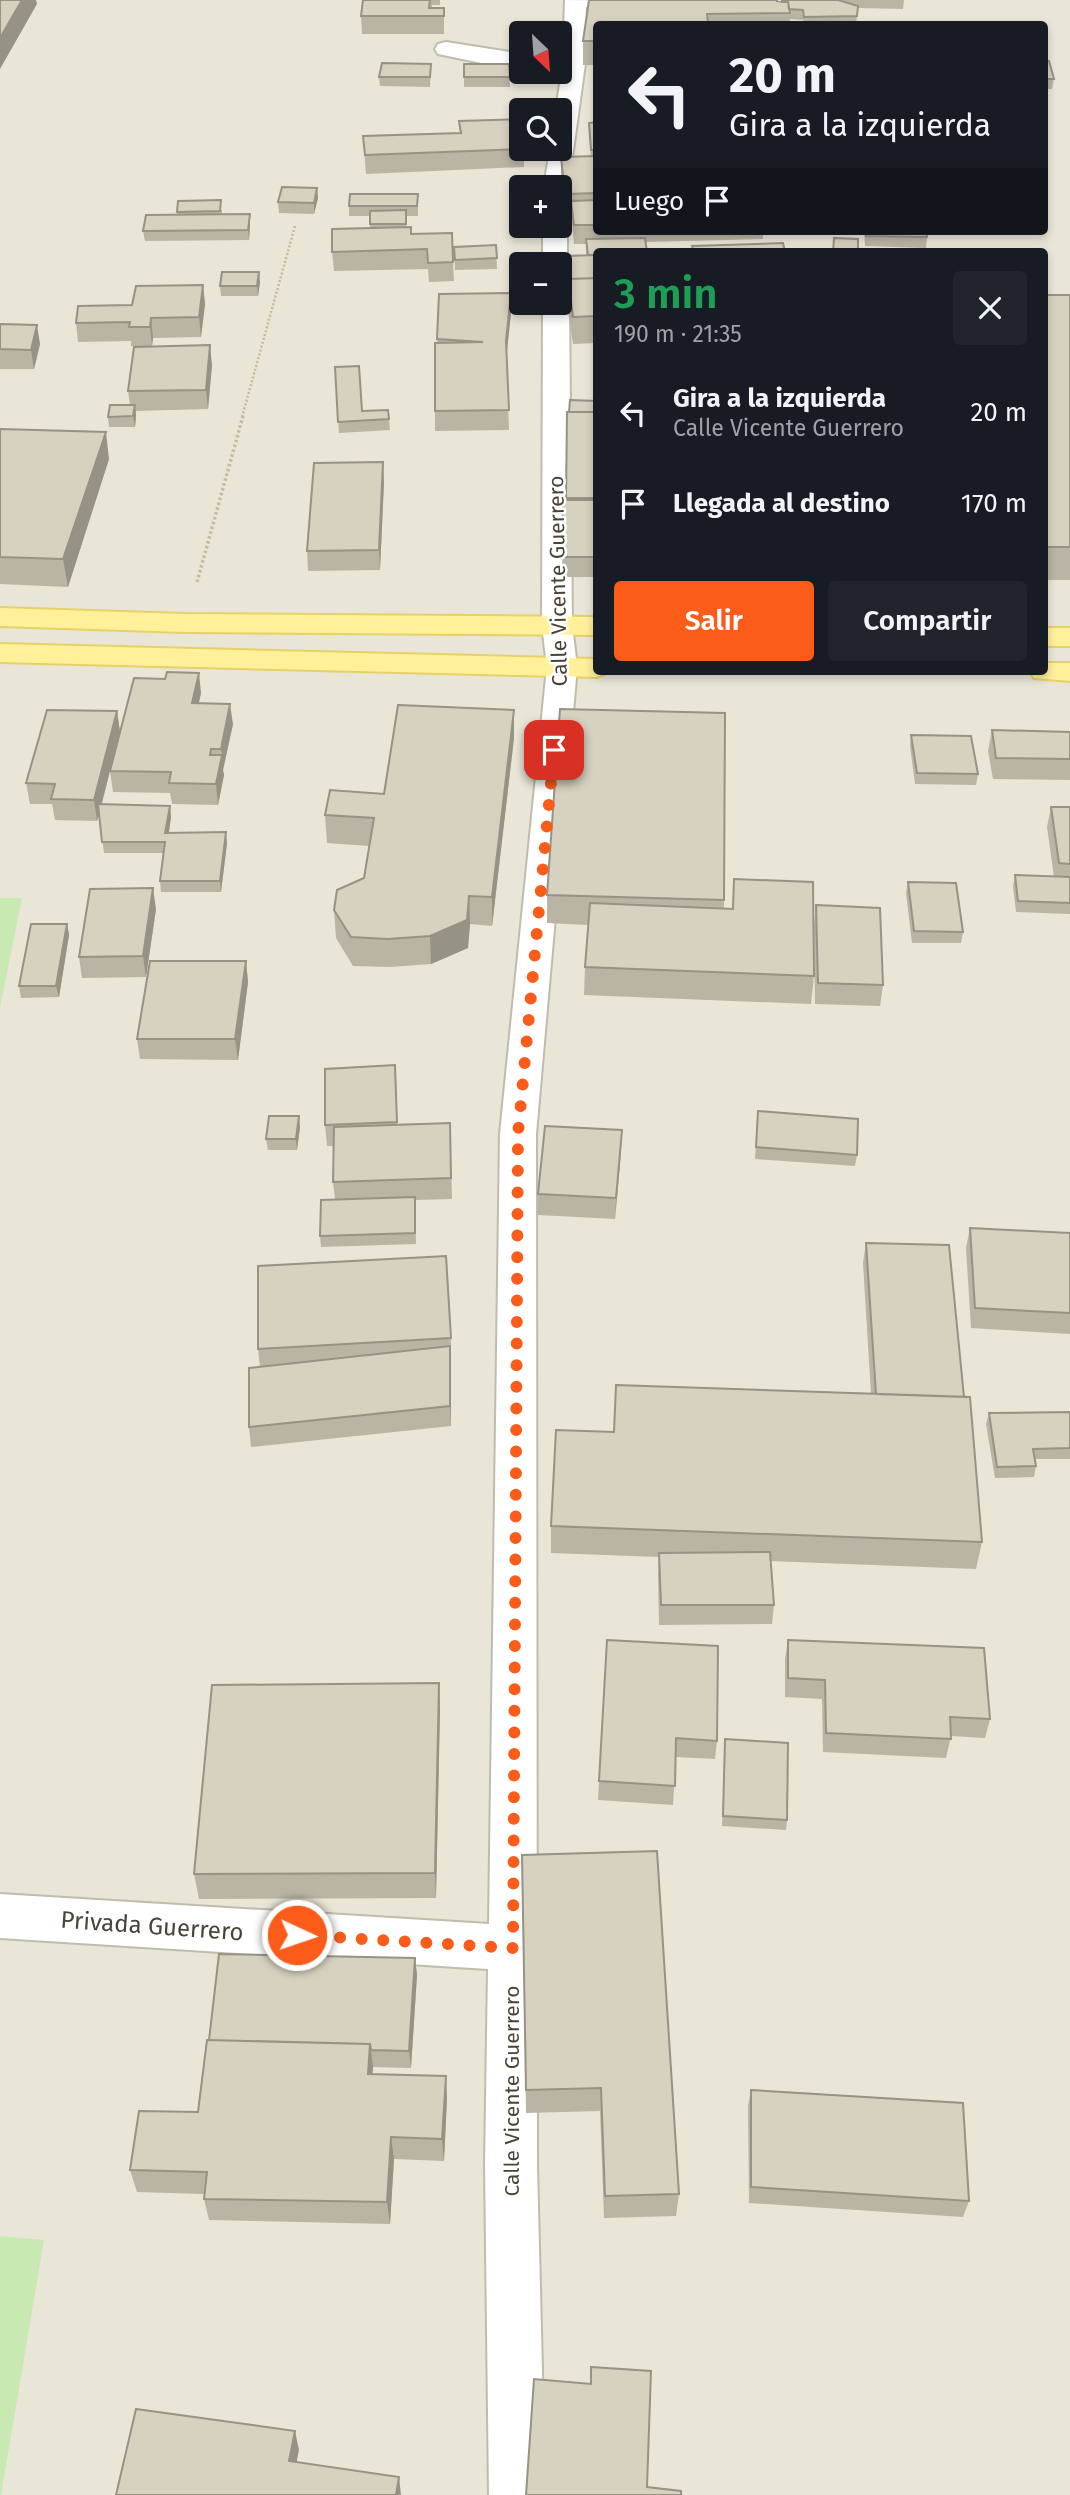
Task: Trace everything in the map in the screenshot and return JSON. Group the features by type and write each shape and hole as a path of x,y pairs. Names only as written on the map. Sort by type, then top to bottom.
{"main road":[{"path":"0,617 185,623 593,626"},
{"path":"1048,637 1070,637"},
{"path":"0,653 579,668"},
{"path":"1048,672 1070,672"}],"street":[{"path":"572,29 576,1 658,2"},
{"path":"446,49 509,60"},
{"path":"556,175 565,84"},
{"name":"Calle Vicente Guerrero","path":"517,2495 511,2164 518,1134 579,668 558,625 556,315"},
{"name":"Privada Guerrero","path":"0,1916 513,1948"}],"path":[{"path":"185,623 295,226"}],"shaded area":[{"path":"0,0 1070,0 1070,2495 0,2495"}],"green space":[{"path":"0,898 22,898 0,1008"},
{"path":"0,2236 44,2240 1,2495 0,2495"}],"building":[{"path":"0,0 22,0 0,38"},
{"path":"363,0 430,0 429,8 444,8 444,16 361,16"},
{"path":"589,0 777,0 788,2 790,13 707,14 708,21 593,21 593,41 583,41"},
{"path":"782,0 838,0 858,6 857,16 804,17 803,10 789,9 788,2"},
{"path":"1048,61 1049,61 1054,79 1048,79"},
{"path":"382,63 431,64 430,77 379,77"},
{"path":"464,64 509,64 509,77 464,77"},
{"path":"509,119 509,150 365,155 363,136 461,133 459,121"},
{"path":"593,122 593,150 591,150 589,123"},
{"path":"593,156 593,193 572,194 572,175 563,175 561,161 572,161 572,157"},
{"path":"282,187 317,188 314,203 278,202"},
{"path":"350,194 418,194 417,206 349,206"},
{"path":"221,200 220,211 177,212 178,201"},
{"path":"593,200 593,225 574,225 572,201"},
{"path":"406,210 406,224 370,224 370,211"},
{"path":"250,214 248,230 143,231 146,215"},
{"path":"411,227 411,234 452,233 453,262 428,263 427,249 332,252 332,229"},
{"path":"927,235 927,237 866,236"},
{"path":"645,238 646,248 593,248 593,255 588,255 586,239"},
{"path":"834,238 858,239 858,248 833,248"},
{"path":"783,243 784,248 693,248 692,246"},
{"path":"496,245 497,258 455,260 454,247"},
{"path":"593,255 593,278 572,279 572,256"},
{"path":"222,272 259,272 257,286 220,286"},
{"path":"593,278 593,316 573,317 572,279"},
{"path":"203,285 199,317 151,318 150,327 129,327 130,322 76,323 78,306 132,305 136,286"},
{"path":"509,293 506,341 509,410 435,411 435,343 483,342 437,339 439,294"},
{"path":"1048,295 1070,295 1070,547 1048,547"},
{"path":"0,324 37,325 31,350 0,349"},
{"path":"210,345 206,390 128,391 134,347"},
{"path":"359,366 362,411 388,410 389,419 338,422 335,367"},
{"path":"570,400 593,401 593,412 569,412"},
{"path":"110,405 135,405 133,416 108,417"},
{"path":"567,412 593,412 593,498 566,498"},
{"path":"0,429 106,432 63,559 0,557"},
{"path":"383,462 379,550 307,551 314,463"},
{"path":"563,500 593,500 593,557 562,557"},
{"path":"167,672 199,673 192,703 230,704 221,749 211,749 210,755 222,755 216,784 169,783 171,772 110,771 134,678 165,679"},
{"path":"398,705 514,710 492,897 469,896 467,920 430,936 388,939 351,937 334,910 337,890 364,878 374,818 325,815 330,790 384,794"},
{"path":"560,709 725,713 724,900 547,895"},
{"path":"47,710 117,711 94,800 51,799 55,784 26,783"},
{"path":"992,730 1070,732 1070,759 996,758"},
{"path":"911,735 971,736 978,774 917,773"},
{"path":"98,804 170,806 165,833 226,832 220,881 160,881 165,842 102,842"},
{"path":"1051,807 1070,807 1070,864 1059,863"},
{"path":"1015,875 1070,877 1070,903 1018,901"},
{"path":"734,879 813,882 814,976 585,967 590,903 733,909"},
{"path":"908,882 956,883 963,932 914,931"},
{"path":"153,888 143,956 79,957 90,889"},
{"path":"816,905 880,908 883,985 818,983"},
{"path":"31,924 67,924 56,986 19,986"},
{"path":"150,961 246,961 235,1039 137,1039"},
{"path":"395,1065 397,1122 325,1125 325,1069"},
{"path":"758,1111 858,1119 857,1155 756,1147"},
{"path":"269,1116 299,1116 296,1139 266,1139"},
{"path":"450,1123 451,1178 333,1182 334,1127"},
{"path":"545,1126 622,1130 616,1198 538,1194"},
{"path":"415,1197 415,1233 320,1236 321,1200"},
{"path":"970,1228 1070,1233 1070,1313 975,1308"},
{"path":"866,1243 949,1245 964,1397 876,1394"},
{"path":"446,1256 451,1338 258,1349 258,1266"},
{"path":"450,1346 450,1406 249,1427 249,1368"},
{"path":"616,1385 970,1397 982,1542 551,1526 556,1430 614,1432"},
{"path":"1070,1412 1070,1448 1033,1449 1036,1466 997,1467 989,1413"},
{"path":"770,1552 774,1605 661,1605 659,1553"},
{"path":"607,1640 718,1646 717,1741 676,1738 675,1786 599,1781"},
{"path":"788,1640 984,1648 990,1719 950,1717 951,1739 826,1733 825,1680 788,1678"},
{"path":"439,1683 435,1873 194,1874 212,1685"},
{"path":"725,1739 788,1743 787,1820 723,1816"},
{"path":"657,1851 679,2194 605,2196 601,2088 526,2090 522,1855"},
{"path":"219,1954 415,1958 409,2051 371,2050 370,2044 209,2040"},
{"path":"207,2040 370,2044 368,2074 446,2076 442,2139 391,2137 387,2202 204,2199 207,2172 130,2170 139,2111 198,2112"},
{"path":"751,2090 963,2103 969,2201 751,2187"},
{"path":"591,2367 651,2371 647,2487 681,2491 681,2495 526,2495 534,2379 591,2384"},
{"path":"136,2409 295,2431 289,2461 399,2477 396,2495 116,2495"}],"route":[{"path":"297,1935 513,1948 518,1134 554,750"}]}
